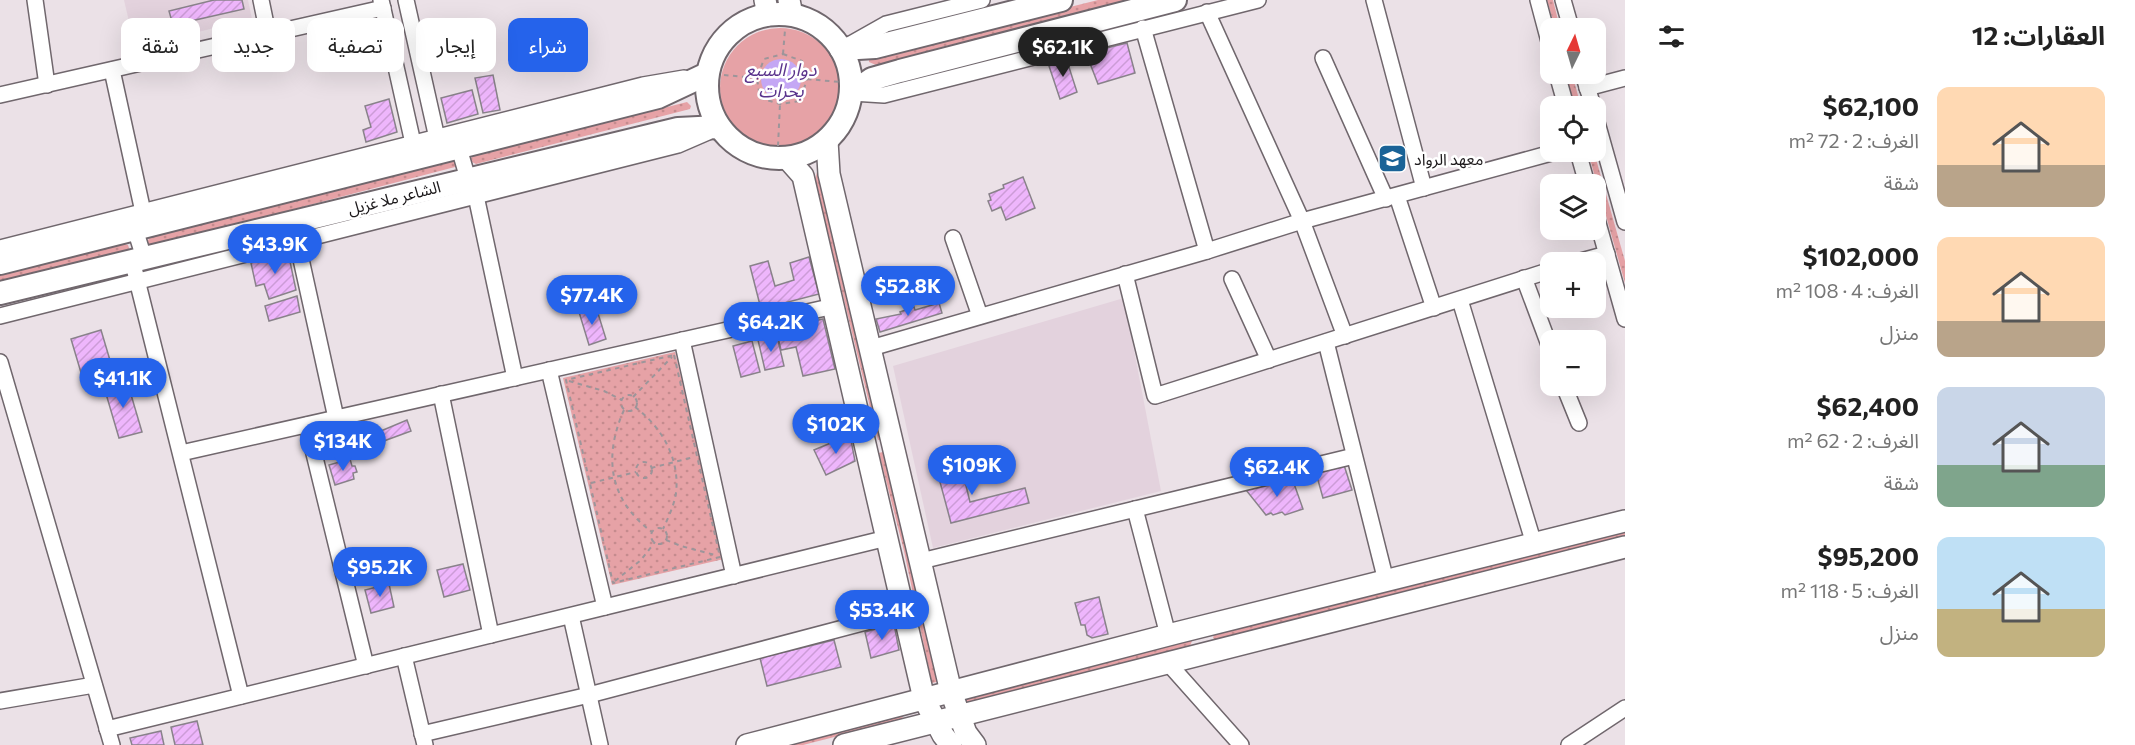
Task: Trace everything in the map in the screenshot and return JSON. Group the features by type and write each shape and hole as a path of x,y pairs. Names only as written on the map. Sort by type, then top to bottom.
{"main road":[{"path":"841,49 875,47 1061,0"},
{"path":"846,87 900,70 1175,0"},
{"path":"780,11 812,21 828,33 841,49 852,77 846,87 848,111 839,128 827,141 808,153 783,153 768,158 749,152 732,142 719,128 706,93 714,74 712,57 722,41 743,24 780,11"},
{"path":"0,263 141,222 415,151 446,146 658,97 714,74"},
{"name":"الشاعر ملا غزيل","path":"0,293 138,267 472,188 678,129 719,128"},
{"path":"827,141 829,174 951,692 966,733 975,745"},
{"path":"783,153 803,176 924,699 951,745"},
{"path":"867,450 894,444"},
{"path":"747,745 1168,635 1625,521"},
{"path":"844,745 1625,547"},
{"path":"1198,628 1205,653"}],"street":[{"path":"35,0 46,85"},
{"path":"261,0 265,18"},
{"path":"406,0 446,146 472,188 515,378"},
{"path":"841,49 886,24 982,0"},
{"path":"846,87 884,95 1258,0"},
{"path":"1374,0 1424,188"},
{"path":"1539,0 1543,18"},
{"path":"1563,0 1568,18"},
{"path":"295,27 382,4 415,151"},
{"path":"1207,12 1302,221 1345,336"},
{"path":"1143,28 1207,251"},
{"path":"0,95 212,47"},
{"path":"1323,58 1391,198 1434,308"},
{"path":"112,70 141,222 138,267 241,696"},
{"path":"1606,79 1625,78"},
{"path":"1606,155 1625,222"},
{"path":"871,348 1207,251 1302,221 1540,156"},
{"path":"0,316 138,267 297,241 472,188"},
{"path":"0,248 141,222"},
{"path":"953,238 980,316"},
{"path":"1603,240 1625,319"},
{"path":"297,241 336,418"},
{"path":"1125,274 1155,396 1540,273"},
{"path":"1524,278 1544,330"},
{"path":"1232,279 1269,360"},
{"path":"1460,300 1534,544"},
{"path":"181,453 834,306"},
{"path":"682,340 734,576"},
{"path":"1326,342 1386,581"},
{"path":"0,362 112,745"},
{"path":"549,370 605,607"},
{"path":"441,394 491,635"},
{"path":"1568,396 1579,423"},
{"path":"307,425 366,666"},
{"path":"921,561 1354,456"},
{"path":"1135,509 1168,635"},
{"path":"107,729 887,538"},
{"path":"404,656 424,739 904,612"},
{"path":"571,616 600,745"},
{"path":"1168,663 1241,745"},
{"path":"0,700 94,685"},
{"path":"1569,745 1625,708"}],"path":[{"path":"780,11 783,54"},
{"path":"783,54 802,61 807,79 800,101 780,104 760,98 757,78 764,59 783,54"},
{"path":"714,74 757,78"},
{"path":"807,79 846,87"},
{"path":"780,104 783,153"},
{"path":"566,380 674,355"},
{"path":"633,397 674,355"},
{"path":"674,355 699,456 720,557"},
{"path":"566,380 622,399"},
{"path":"566,380 613,583"},
{"path":"622,399 626,396 633,397"},
{"path":"624,410 631,411 635,407 636,401 633,397"},
{"path":"622,399 621,405 624,410 613,442 612,453 615,478 625,506 652,532"},
{"path":"635,407 655,424 674,462 676,494 663,529"},
{"path":"651,468 699,456"},
{"path":"636,472 637,466 641,463 648,464 651,468"},
{"path":"636,472 641,477 646,477 650,474 651,468"},
{"path":"589,484 636,472"},
{"path":"652,532 656,529 663,529"},
{"path":"663,529 666,533 666,540"},
{"path":"652,532 651,537 655,542 661,543 666,540"},
{"path":"666,540 720,557"},
{"path":"613,583 641,560 655,542"},
{"path":"613,583 720,557"}],"shaded area":[{"path":"124,0 248,0 252,18 212,18 212,29 200,31 200,18 128,18"},
{"path":"1098,0 1137,0 876,65 869,62 873,56"},
{"path":"1547,0 1553,0 1558,18 1552,18"},
{"path":"780,28 803,32 822,46 836,65 840,88 836,111 822,130 803,144 780,148 757,144 738,130 724,111 720,88 724,65 738,46 757,32"},
{"path":"1569,84 1575,84 1578,96 1572,96"},
{"path":"687,102 691,106 690,109 476,164 472,162 471,158 474,156"},
{"path":"452,160 456,164 455,167 152,246 147,242 150,237"},
{"path":"1591,162 1597,162 1600,174 1594,174"},
{"path":"817,172 824,181 886,439 878,440 815,180"},
{"path":"1606,194 1625,261 1625,283 1606,216"},
{"path":"124,244 128,245 127,251 0,283 0,275"},
{"path":"1124,298 1161,491 933,548 893,366"},
{"path":"675,352 724,559 612,585 563,378"},
{"path":"886,451 940,681 932,683 904,551 879,453"},
{"path":"1625,528 1625,538 1216,640 1213,638 1214,634"},
{"path":"1186,639 1192,641 1189,648 962,705 959,697"},
{"path":"900,713 904,715 901,720 803,745 775,745"}],"water":[{"name":"دوار السبع بحرات","path":"781,59 795,65 801,79 795,93 781,99 767,93 761,79 767,65"}],"building":[{"path":"214,0 242,0 244,9 200,19 171,18 169,11"},
{"path":"1127,43 1135,73 1098,84 1086,53"},
{"path":"1063,59 1067,61 1077,92 1060,99 1048,63"},
{"path":"493,75 500,110 483,113 475,78"},
{"path":"472,90 478,114 447,123 441,98"},
{"path":"389,99 397,132 366,142 363,130 371,127 365,106"},
{"path":"1023,177 1035,208 1006,220 1001,207 992,211 988,201 991,200 989,194"},
{"path":"288,252 296,290 269,299 264,284 256,286 251,263"},
{"path":"809,257 819,294 761,309 750,266 768,261 775,286 794,280 790,263"},
{"path":"297,296 300,312 269,321 265,306"},
{"path":"939,303 942,313 880,332 876,319 901,314 900,312 914,307 915,310"},
{"path":"596,307 606,339 589,345 579,312"},
{"path":"823,319 835,369 803,376 796,347 781,350 776,330"},
{"path":"101,330 112,367 82,376 71,339"},
{"path":"777,336 784,366 765,370 758,340"},
{"path":"752,341 760,372 741,377 733,346"},
{"path":"127,381 142,432 119,438 104,387"},
{"path":"407,420 411,431 373,445 369,436"},
{"path":"850,435 855,461 826,475 814,450"},
{"path":"350,459 357,472 353,473 354,479 335,485 329,465"},
{"path":"960,461 970,502 1025,488 1029,503 951,523 936,467"},
{"path":"1344,465 1352,490 1323,498 1316,473"},
{"path":"1292,478 1303,509 1285,515 1282,512 1266,515 1246,490"},
{"path":"463,564 470,590 444,597 437,570"},
{"path":"389,584 394,607 371,613 365,590"},
{"path":"1099,597 1108,634 1092,638 1087,635 1085,625 1081,625 1075,603"},
{"path":"894,624 899,650 871,658 865,632"},
{"path":"834,640 841,667 767,686 760,658"},
{"path":"197,721 203,745 175,745 171,727"},
{"path":"161,731 164,745 132,745 130,738"}],"place":[{"name":"معهد الرواد","path":"1393,158"}]}
